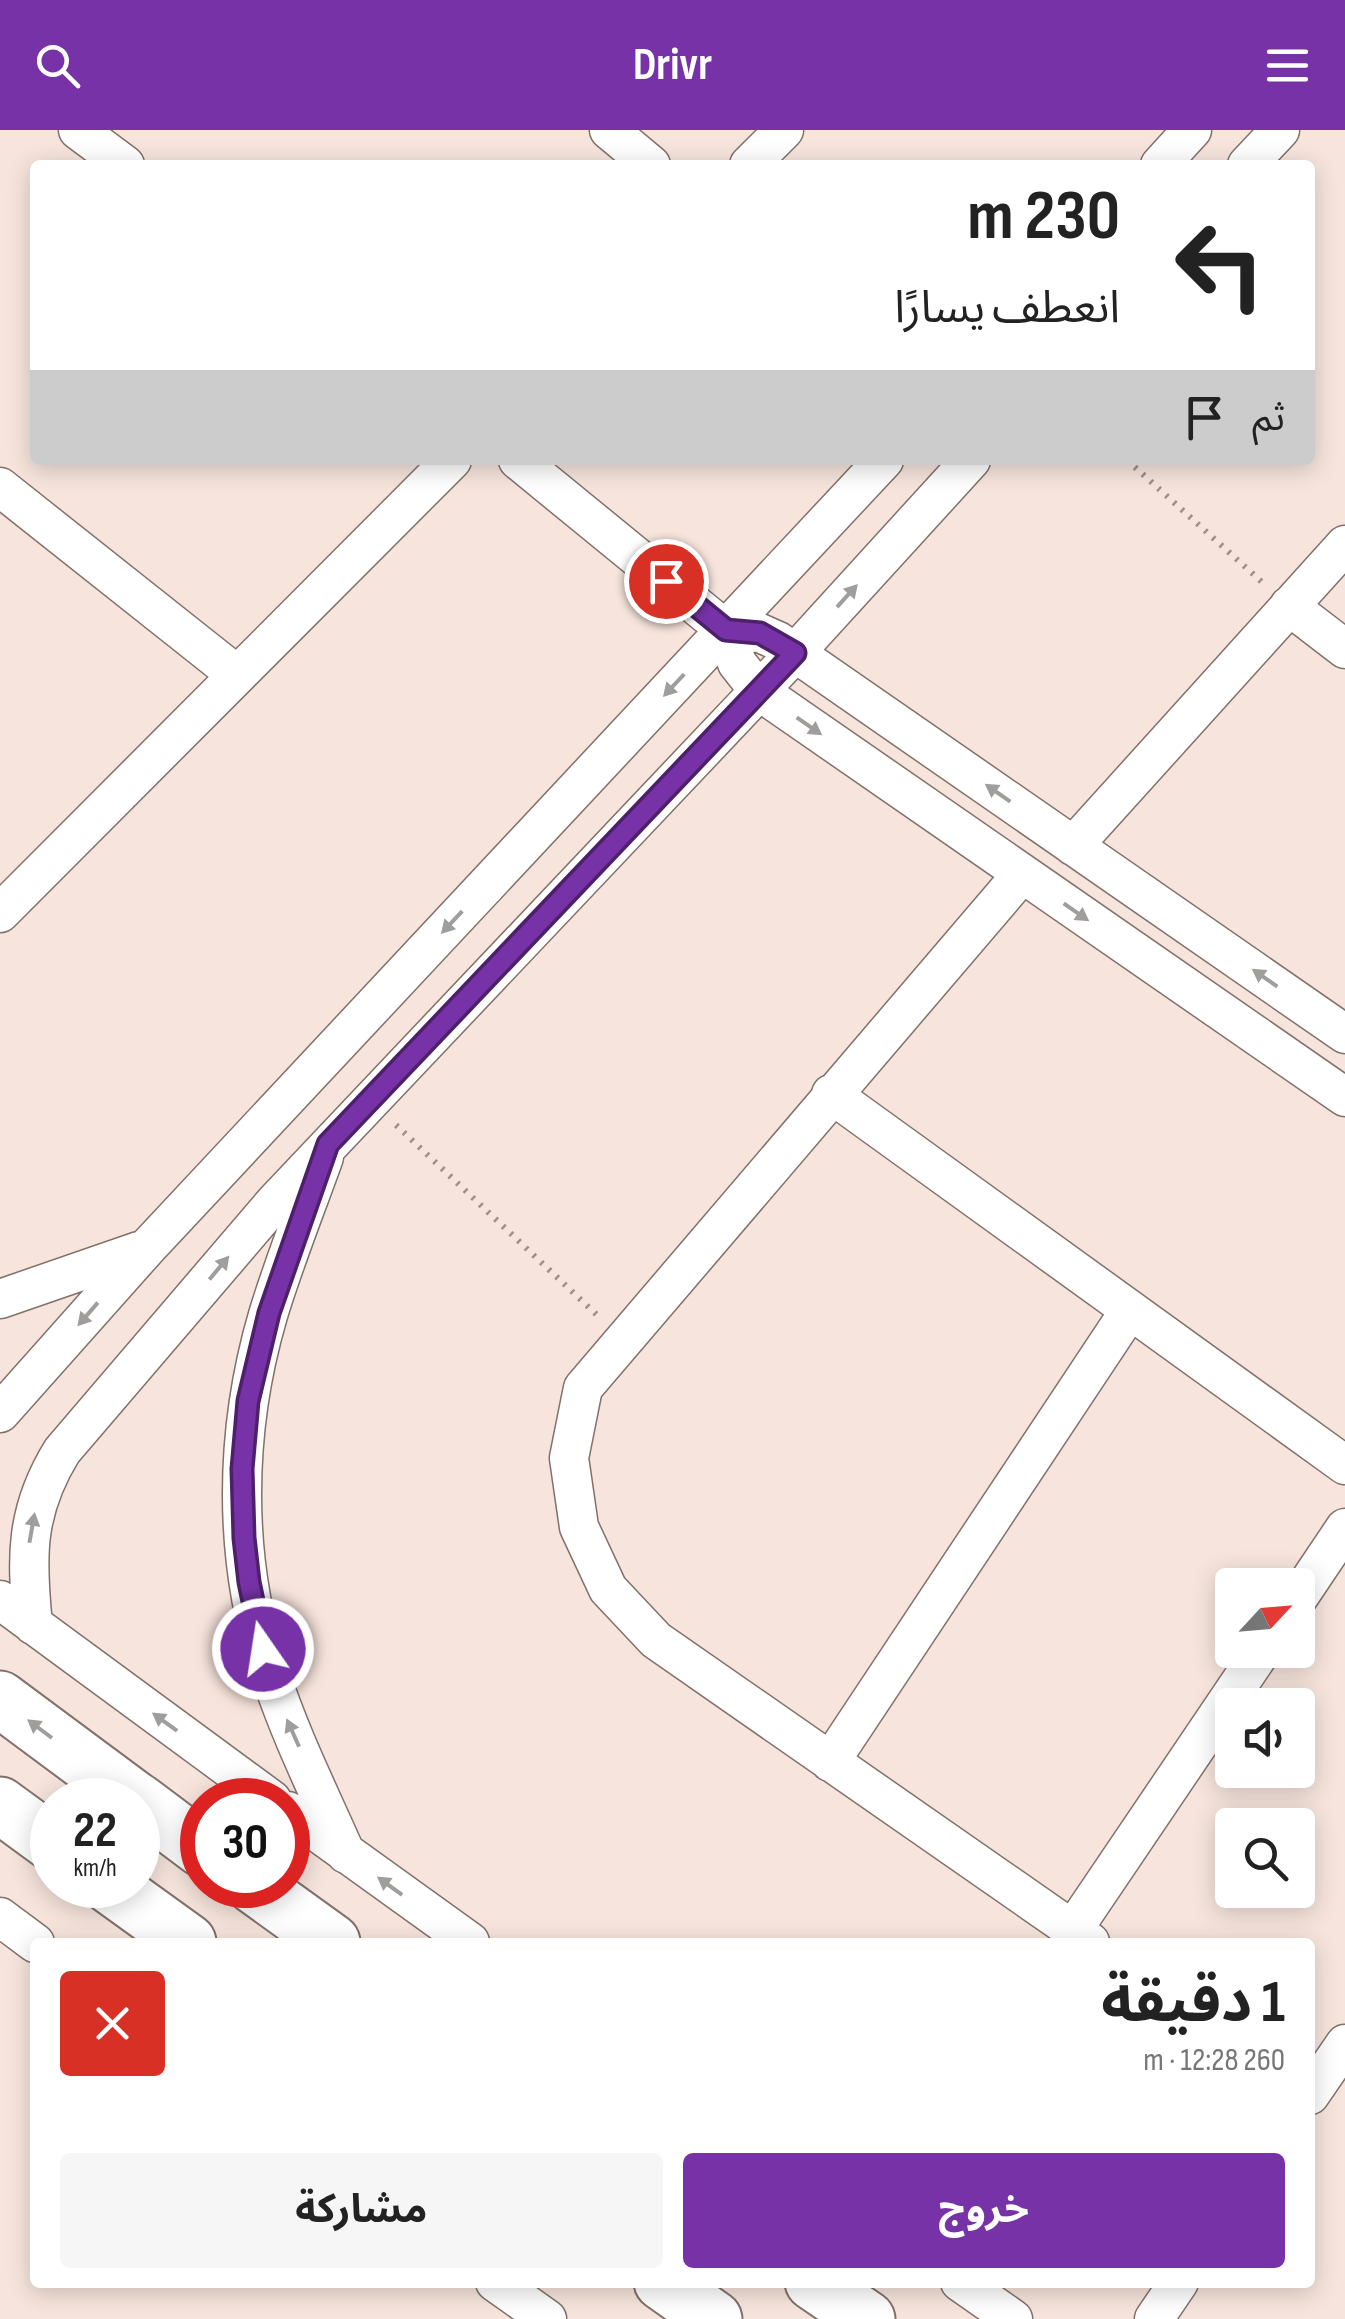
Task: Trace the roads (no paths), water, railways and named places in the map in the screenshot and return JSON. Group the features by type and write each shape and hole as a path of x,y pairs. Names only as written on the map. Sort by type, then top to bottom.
{"street":[{"path":"78,130 118,160"},
{"path":"609,130 644,160"},
{"path":"753,160 784,130"},
{"path":"1165,160 1192,130"},
{"path":"1251,160 1280,130"},
{"path":"0,913 447,465"},
{"path":"524,465 726,630 736,663 759,691 1345,1097"},
{"path":"0,1414 146,1248 879,465"},
{"path":"34,1625 27,1564 37,1500 47,1476 87,1422 328,1144 795,653 966,465"},
{"path":"0,487 238,675"},
{"path":"1074,846 1345,544"},
{"path":"1289,606 1345,649"},
{"path":"726,630 760,633 795,653 1345,1034"},
{"path":"1022,874 583,1388 569,1458 578,1527 608,1589 656,1640 1081,1936 1251,1668"},
{"path":"831,1094 1345,1465"},
{"path":"328,1144 257,1357 248,1401 242,1492 249,1582 269,1671 346,1854"},
{"path":"0,1299 146,1248"},
{"path":"830,1762 1130,1310"},
{"path":"1315,1573 1345,1528"},
{"path":"0,1600 242,1778"},
{"path":"0,1700 106,1778"},
{"path":"0,1805 30,1828"},
{"path":"310,1827 464,1938"},
{"path":"141,1908 182,1938"},
{"path":"284,1908 326,1938"},
{"path":"0,1917 30,1939"},
{"path":"1315,2086 1345,2044"},
{"path":"503,2288 547,2319"},
{"path":"670,2288 714,2319"},
{"path":"821,2288 863,2318"},
{"path":"969,2288 1013,2319"},
{"path":"1154,2319 1175,2288"}]}
